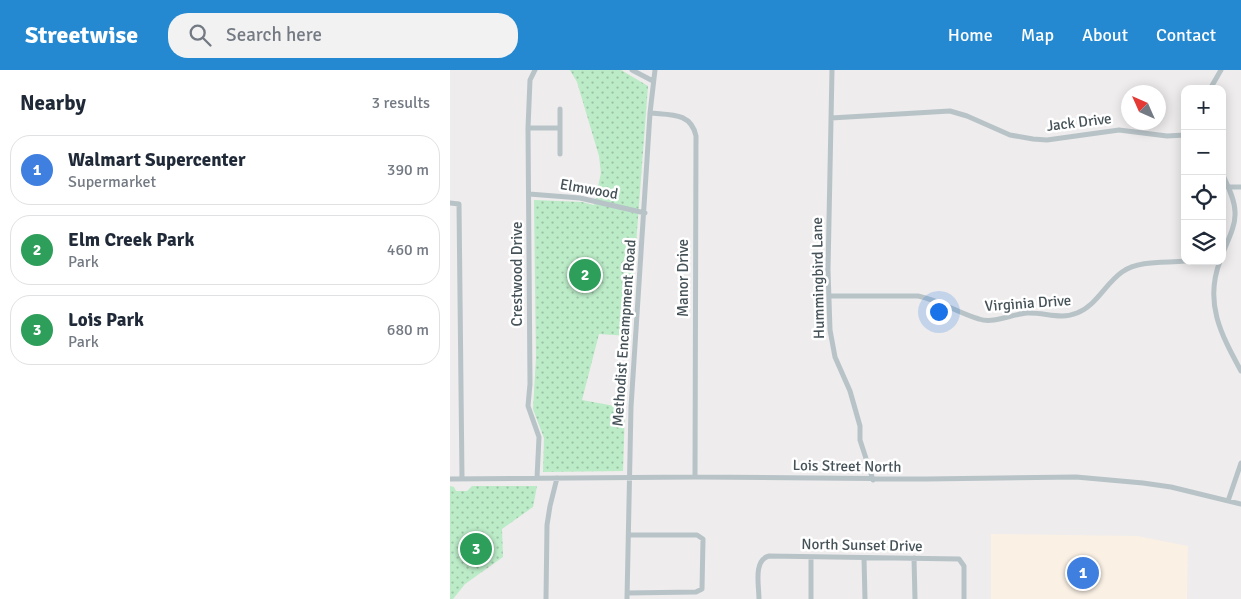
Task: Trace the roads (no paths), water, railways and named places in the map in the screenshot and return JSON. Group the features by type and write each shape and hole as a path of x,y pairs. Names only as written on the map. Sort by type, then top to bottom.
{"street":[{"name":"Crestwood Drive","path":"535,70 530,80 528,128 530,384 528,406 539,437 537,478"},
{"path":"632,70 653,81"},
{"name":"Methodist Encampment Road","path":"627,599 628,478 635,330 645,213 650,113 655,70"},
{"name":"Hummingbird Lane","path":"832,70 829,296 832,344 835,358 850,391 860,426 860,440 873,480"},
{"path":"1212,85 1221,70"},
{"path":"560,109 560,154"},
{"name":"Jack Drive","path":"831,118 950,111 968,116 1010,135 1033,139 1047,140 1119,130 1167,136 1181,135"},
{"name":"Manor Drive","path":"650,113 681,117 689,120 696,136 695,476"},
{"path":"528,128 560,128"},
{"path":"1223,175 1236,212 1234,225 1226,245"},
{"path":"1228,187 1241,187"},
{"name":"Elmwood","path":"529,194 580,198 645,213"},
{"path":"450,203 459,204 462,479"},
{"name":"Virginia Drive","path":"829,296 918,296 929,298 985,320 1030,313 1066,316 1078,313 1088,306 1121,273 1131,268 1139,265 1181,261"},
{"path":"1219,265 1213,282 1214,311 1241,371"},
{"path":"1228,501 1241,463"},
{"name":"Lois Street North","path":"450,479 695,476 873,480 1076,477 1156,484 1241,504"},
{"path":"546,599 548,525 550,506 557,478"},
{"path":"627,592 696,592 702,589 703,539 700,536 629,535"},
{"name":"North Sunset Drive","path":"759,599 759,564 765,557 959,559 964,566 964,599"},
{"path":"811,557 811,599"},
{"path":"864,558 864,599"},
{"path":"914,558 914,599"}],"place":[{"name":"Elm Creek Park","path":"585,275"},
{"name":"Lois Park","path":"476,549"},
{"name":"Walmart Supercenter","path":"1083,573"}]}
